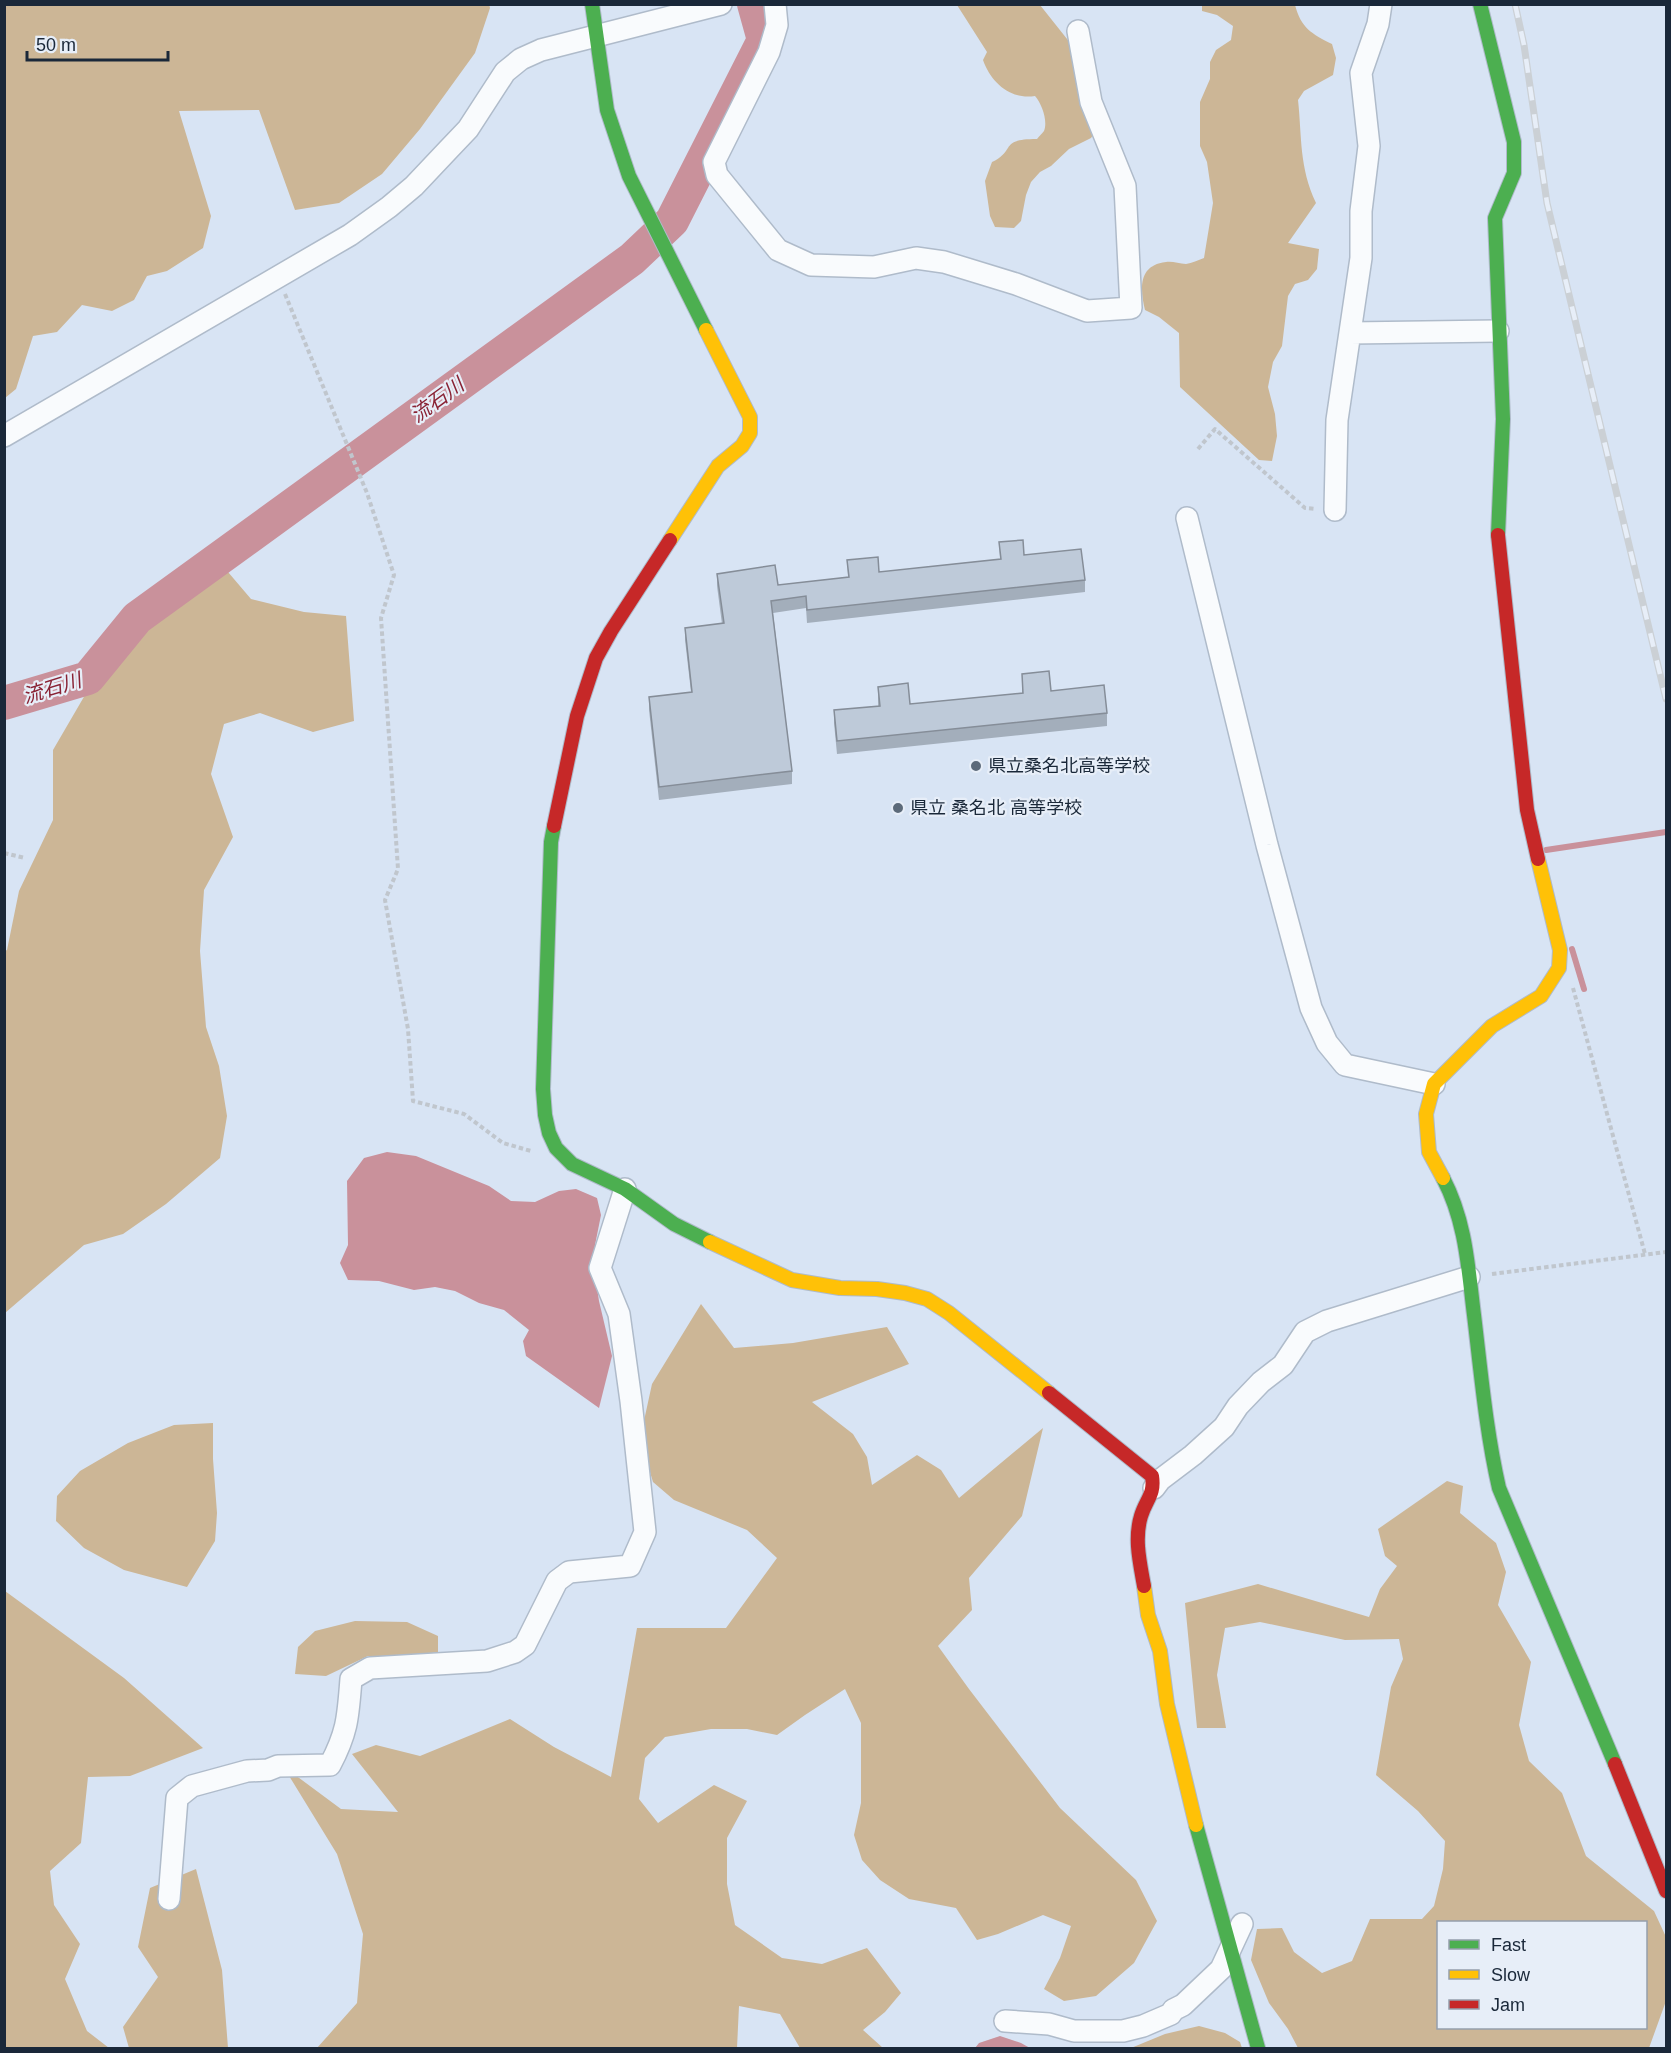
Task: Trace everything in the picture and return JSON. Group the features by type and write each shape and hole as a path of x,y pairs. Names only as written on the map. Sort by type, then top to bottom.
{"street":[{"path":"592,4 607,110 629,176 750,417 752,427 740,449 718,466 611,631 596,658 577,716 550,842 543,1089 549,1133 556,1148 572,1164 625,1189 674,1224 741,1258 792,1280 840,1288 896,1292 927,1299 949,1313 1142,1466 1152,1476 1154,1488"},
{"path":"4,436 350,235 389,207 414,186 468,129 505,72 521,59 542,50 721,4"},
{"path":"775,4 777,26 769,52 714,162 717,176 778,250 811,265 874,267 916,258 944,262 1016,284 1087,311 1131,308 1125,186 1091,102 1078,31"},
{"path":"1335,510 1337,420 1361,258 1360,211 1369,146 1361,73 1378,24 1381,4"},
{"path":"1480,4 1514,142 1514,173 1495,218 1503,419 1498,541 1527,810 1560,950 1559,968 1541,996 1492,1026 1434,1084 1426,1114 1429,1152 1452,1195 1464,1232 1489,1443 1498,1488 1593,1709 1666,1891"},
{"path":"1350,333 1498,330"},
{"path":"1187,518 1267,845 1311,1008 1327,1043 1345,1065 1434,1084"},
{"path":"169,1899 177,1798 192,1786 278,1766 330,1765 342,1741 347,1724 351,1679 370,1668 487,1661 515,1652 525,1645 557,1581 569,1572 630,1566 645,1532 619,1314 600,1268 625,1189"},
{"path":"1258,2049 1198,1834 1167,1704 1160,1651 1148,1615 1141,1572 1137,1541 1141,1515 1160,1480 1193,1455 1224,1426 1238,1406 1283,1365 1305,1332 1327,1321 1469,1277"},
{"path":"1005,2021 1049,2024 1074,2031 1123,2031 1143,2026 1171,2014 1221,1970 1242,1924"}],"path":[{"path":"278,277 367,493 394,575 381,618 398,869 385,900 408,1029 413,1101 464,1114 503,1143 544,1155 556,1148"},
{"path":"1198,449 1215,429 1305,508 1335,510"},
{"path":"4,853 24,858"},
{"path":"1559,968 1572,987 1645,1254"},
{"path":"1469,1277 1666,1251"}],"shaded area":[{"path":"5,4 489,4 490,8 475,53 420,129 382,174 339,203 295,210 259,110 179,111 211,216 203,248 167,271 147,276 134,300 112,311 82,305 57,332 33,336 16,389 5,398"},
{"path":"957,5 1040,5 1071,44 1080,92 1080,106 1095,122 1095,132 1091,138 1069,149 1031,182 1021,221 1014,228 995,227 990,216 985,181 992,162 1000,158 1012,143 1025,139 1037,139 1044,131 1044,113 1035,96 1026,97 1010,92 991,76 983,60 987,52"},
{"path":"1202,5 1295,5 1304,25 1332,44 1336,58 1333,75 1304,91 1298,100 1304,164 1316,203 1288,243 1319,249 1317,269 1308,280 1295,284 1288,296 1282,346 1273,362 1268,387 1275,414 1277,436 1272,461 1259,460 1180,387 1179,333 1159,317 1145,310 1143,302 1143,279 1150,268 1166,262 1186,264 1204,258 1213,203 1207,162 1200,146 1200,102 1210,79 1210,62 1216,50 1231,40 1233,26 1217,15 1202,11"},
{"path":"228,572 251,599 304,612 346,616 354,721 313,732 260,713 224,724 211,774 233,837 204,890 200,951 206,1027 219,1066 227,1116 220,1158 166,1204 123,1234 84,1245 5,1313 5,951 19,891 53,820 53,750 92,683 143,621 203,579"},
{"path":"387,1152 416,1156 489,1186 511,1201 535,1202 559,1191 576,1189 597,1198 601,1215 595,1245 595,1275 612,1356 599,1408 526,1356 523,1341 529,1330 504,1310 479,1303 455,1291 435,1287 414,1290 379,1281 348,1280 340,1263 348,1245 347,1181 364,1158"},
{"path":"701,1304 734,1348 793,1343 887,1327 909,1364 812,1402 853,1434 867,1457 872,1485 917,1455 941,1470 959,1498 1043,1428 1022,1516 969,1578 972,1610 938,1646 1060,1808 1136,1880 1157,1921 1134,1963 1096,1996 1064,2001 1044,1989 1060,1958 1071,1926 1043,1915 998,1934 977,1940 956,1908 909,1899 880,1880 862,1860 854,1835 861,1803 861,1723 845,1689 777,1735 747,1729 711,1729 665,1737 645,1758 639,1799 658,1823 714,1785 747,1801 727,1838 727,1884 735,1925 782,1958 822,1964 867,1948 901,1993 885,2012 863,2030 883,2048 800,2048 780,2014 739,2006 737,2048 317,2048 357,2003 363,1934 337,1854 283,1766 341,1809 398,1812 352,1754 376,1745 420,1756 510,1719 554,1747 611,1777 637,1628 726,1628 777,1558 747,1530 674,1500 653,1482 640,1439 652,1384"},
{"path":"213,1423 217,1513 215,1541 187,1587 124,1570 84,1548 56,1521 57,1496 80,1471 128,1443 174,1425"},
{"path":"1447,1481 1463,1486 1460,1513 1496,1543 1506,1572 1498,1605 1531,1662 1519,1725 1529,1761 1562,1793 1586,1856 1654,1911 1666,1937 1666,2001 1649,2048 1298,2048 1288,2029 1269,2003 1251,1960 1257,1929 1282,1928 1294,1952 1322,1973 1352,1961 1370,1919 1422,1919 1434,1906 1443,1869 1445,1841 1418,1811 1376,1775 1391,1687 1403,1659 1399,1639 1345,1640 1260,1622 1225,1628 1217,1675 1226,1728 1197,1728 1185,1603 1258,1584 1369,1617 1380,1589 1397,1566 1385,1556 1378,1529"},
{"path":"5,1591 124,1678 203,1748 130,1776 88,1777 81,1843 50,1871 54,1905 80,1944 65,1979 87,2031 109,2048 5,2048"},
{"path":"355,1621 407,1622 438,1636 438,1652 412,1656 368,1656 326,1676 295,1674 298,1647 315,1631"},
{"path":"196,1869 222,1970 228,2048 129,2048 123,2027 158,1977 138,1947 150,1888"},
{"path":"1199,2026 1225,2033 1240,2042 1242,2048 1131,2048 1165,2034"},
{"path":"1000,2036 1030,2048 975,2048 979,2043"}],"building":[{"path":"1023,540 1024,555 1081,549 1085,580 807,610 806,596 771,601 792,771 659,787 649,697 692,692 685,628 724,623 717,574 775,565 778,585 849,577 847,560 878,557 879,572 1001,559 999,542"},
{"path":"1049,671 1051,691 1104,685 1107,713 837,741 834,710 880,706 878,687 908,683 910,704 1023,693 1022,674"}],"waterway":[{"name":"流石川","path":"4,703 88,678 137,618 632,259 672,221 764,40 754,4"},
{"path":"1546,850 1666,832"},
{"path":"1572,949 1584,989"}],"railway":[{"path":"1515,4 1524,45 1547,203 1666,699"}],"traffic: fast":[{"path":"592,4 607,110 629,176 706,330"},
{"path":"1480,4 1514,142 1514,173 1495,218 1503,419 1498,535"},
{"path":"554,826 551,842 543,1089 549,1133 556,1148 572,1164 625,1189 674,1224 710,1242"},
{"path":"1443,1178 1457,1211 1465,1245 1487,1424 1499,1488 1615,1764"},
{"path":"1196,1825 1258,2048"}],"traffic: slow":[{"path":"670,540 718,466 742,446 750,433 750,417 706,330"},
{"path":"1443,1178 1429,1152 1426,1114 1434,1084 1492,1026 1541,996 1559,968 1560,950 1538,859"},
{"path":"710,1242 792,1280 840,1288 877,1289 927,1299 949,1313 1049,1393"},
{"path":"1144,1586 1148,1615 1160,1651 1167,1704 1196,1825"}],"traffic: jam":[{"path":"1498,535 1527,810 1538,859"},
{"path":"554,826 577,716 596,658 670,540"},
{"path":"1049,1393 1152,1476 1151,1493 1141,1516 1138,1533 1138,1551 1144,1586"},
{"path":"1615,1764 1666,1891"}],"place":[{"name":"県立桑名北高等学校","path":"976,766"},
{"name":"県立 桑名北 高等学校","path":"898,808"}]}
